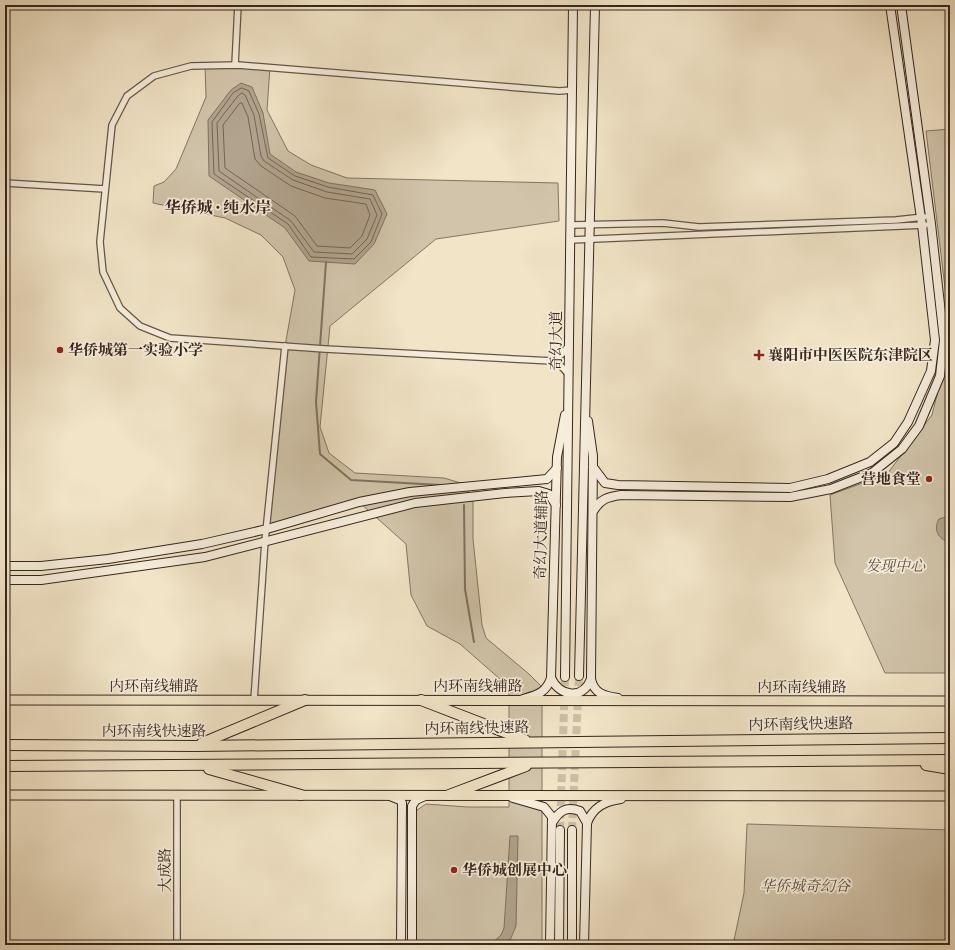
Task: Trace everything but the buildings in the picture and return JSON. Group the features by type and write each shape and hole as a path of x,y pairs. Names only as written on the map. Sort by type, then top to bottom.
{"highway":[{"path":"196,746 305,700"},
{"path":"421,700 531,742"},
{"name":"内环南线快速路","path":"5,745 196,746 950,738"},
{"path":"890,760 950,769"},
{"path":"5,766 532,764 950,760"},
{"path":"449,795 532,764"},
{"path":"197,766 301,795"}],"main road":[{"name":"内环南线辅路","path":"5,699 950,701"},
{"path":"5,797 19,795 950,796"}],"street":[{"path":"234,65 238,5"},
{"name":"奇幻大道","path":"565,677 572,225 573,5"},
{"name":"奇幻大道","path":"579,676 588,239 595,5"},
{"path":"593,467 605,483 618,485 790,488 828,480 870,462 894,443 908,422 931,371 935,340 921,221 890,5"},
{"path":"594,510 600,501 608,497 621,495 790,497 831,489 872,473 902,449 919,426 940,376 944,340 931,220 901,5"},
{"path":"570,376 562,367 552,361 325,349 170,338 140,326 120,308 103,272 100,242 112,126 127,96 154,76 191,66 234,65 559,91 573,90"},
{"path":"5,183 105,189"},
{"path":"571,240 931,220"},
{"path":"572,225 589,226 663,223 699,227 921,221"},
{"path":"552,361 562,354 570,344"},
{"path":"254,700 265,541 285,346"},
{"name":"奇幻大道辅路","path":"551,678 556,468 569,394"},
{"path":"551,678 555,686 564,692 571,694 580,692 588,686 591,679 594,510 593,467 585,397"},
{"path":"5,566 41,566 108,559 202,544 267,529 359,502 410,492 547,479 556,468"},
{"path":"5,580 41,580 205,557 415,503 504,493 539,491 548,494 556,505"},
{"path":"516,700 542,694 549,685 551,678"},
{"path":"591,679 596,691 603,695 638,701"},
{"name":"大成路","path":"177,795 177,945"},
{"path":"412,945 412,806 416,800 426,795"},
{"path":"503,795 544,808 552,817 550,945"},
{"path":"387,796 400,800 402,803 401,945"},
{"path":"586,823 598,806 612,800 648,796"},
{"path":"552,823 557,814 565,809 572,808 580,811 586,823 584,945"},
{"path":"559,945 560,830"},
{"path":"572,830 572,945"}],"green space":[{"path":"205,65 270,67 267,110 288,151 311,165 347,178 558,183 559,221 436,239 330,326 320,427 329,453 355,473 444,478 464,484 473,499 473,539 482,625 486,638 529,674 542,687 542,945 415,945 415,816 417,810 426,804 468,807 509,807 509,687 460,644 427,626 411,595 406,544 359,502 267,529 285,346 295,290 283,257 261,235 225,218 153,203 154,186 164,182 176,169 206,97"},
{"path":"950,129 950,329 926,131"},
{"name":"发现中心","path":"950,343 950,673 885,673 835,563 830,495 887,474 932,415"},
{"name":"华侨城奇幻谷","path":"747,824 950,830 950,945 733,945 744,893"}],"water":[{"path":"241,83 252,87 263,113 270,154 296,172 329,183 375,190 387,214 374,244 355,264 309,261 285,228 209,176 208,120 231,90"},
{"path":"950,511 949,542 945,541 939,536 936,526 939,519 946,517"},
{"path":"510,836 518,836 516,926 508,945 490,945 501,935 504,928"}],"waterway":[{"path":"326,262 316,402 320,454 351,480 440,485"},
{"path":"464,505 465,589 474,642"}],"tunnel":[{"path":"572,830 579,676"},
{"path":"560,830 565,677"}],"place":[{"name":"华侨城第一实验小学","path":"60,350"},
{"name":"襄阳市中医医院东津院区","path":"759,355"},
{"name":"营地食堂","path":"929,479"},
{"name":"华侨城创展中心","path":"454,870"}],"district":[{"name":"华侨城 · 纯水岸","path":"218,207"}]}
